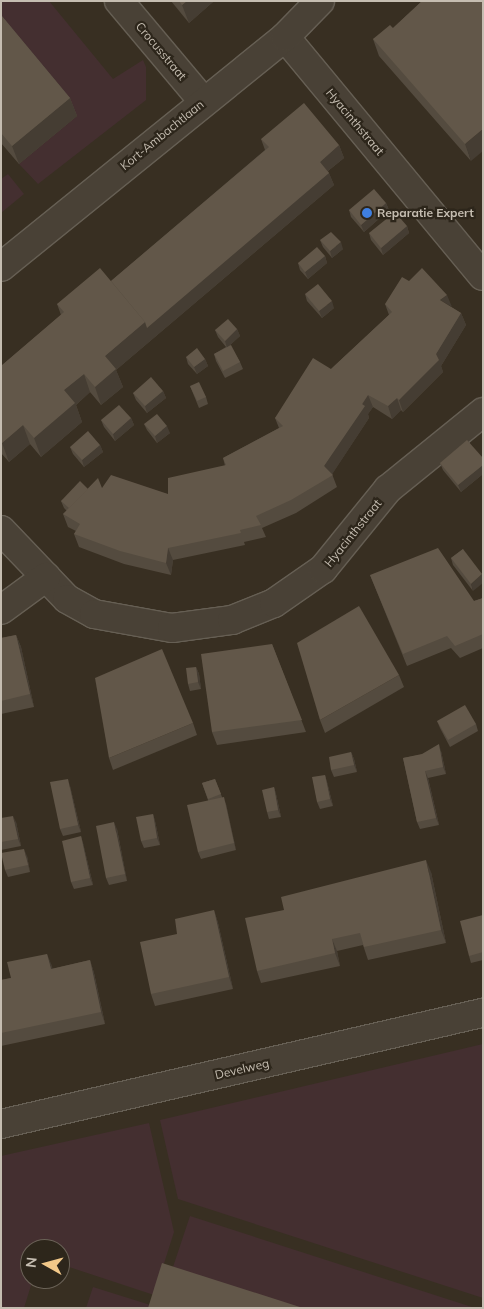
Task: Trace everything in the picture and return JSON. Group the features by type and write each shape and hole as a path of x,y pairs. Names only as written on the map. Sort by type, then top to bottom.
{"street":[{"name":"Crocusstraat","path":"119,1 203,101"},
{"name":"Kort-Ambachtlaan","path":"1,268 203,101 285,37 320,1"},
{"name":"Hyacinthstraat","path":"285,37 483,276"},
{"name":"Hyacinthstraat","path":"1,530 67,599 94,614 172,628 232,620 274,603 323,569 388,489 483,412"},
{"path":"1,610 46,577"},
{"name":"Develweg","path":"1,1124 483,1013"}],"shaded area":[{"path":"1,1 49,1 113,79 143,60 146,67 146,100 38,184 19,164 77,116 1,26"},
{"path":"8,174 24,194 1,213 1,179"},
{"path":"483,1044 483,1298 178,1199 160,1120"},
{"path":"149,1123 174,1232 154,1295 70,1267 70,1239 20,1239 20,1289 30,1289 24,1308 1,1308 1,1156"},
{"path":"190,1216 475,1308 251,1308 168,1282"},
{"path":"93,1287 160,1308 86,1308"}],"building":[{"path":"179,1 187,1 182,5"},
{"path":"422,1 483,1 483,129 465,144 373,39 390,25 393,28"},
{"path":"1,15 70,98 12,146 1,133"},
{"path":"304,103 339,145 320,162 329,173 147,328 145,322 111,281 269,147 261,139"},
{"path":"374,189 386,203 361,225 349,210"},
{"path":"395,212 407,226 381,248 369,233"},
{"path":"331,232 341,242 330,251 320,240"},
{"path":"317,247 325,256 305,272 298,263"},
{"path":"100,268 145,322 105,356 116,369 95,387 84,374 64,390 75,403 34,438 23,425 2,443 1,366 64,312 57,304"},
{"path":"422,268 447,295 440,300 461,313 436,354 439,360 399,400 397,398 388,406 368,395 362,404 365,406 324,466 333,475 291,500 256,516 261,525 240,530 241,533 168,548 166,563 120,551 74,534 80,524 63,514 98,478 102,488 111,475 168,494 168,478 226,465 223,458 283,426 275,418 313,358 331,369 392,312 385,304 402,277 409,281"},
{"path":"318,284 332,301 319,311 305,294"},
{"path":"228,319 237,329 225,341 215,330"},
{"path":"231,345 240,362 223,371 214,354"},
{"path":"197,348 205,359 194,367 186,357"},
{"path":"151,377 163,391 145,406 133,393"},
{"path":"199,382 206,397 197,401 190,386"},
{"path":"119,405 131,418 113,434 101,420"},
{"path":"157,414 167,426 155,436 144,424"},
{"path":"88,431 100,445 82,460 70,447"},
{"path":"467,440 483,458 483,465 458,485 440,463"},
{"path":"80,481 88,489 69,508 61,501"},
{"path":"438,548 474,601 483,598 483,634 455,646 447,636 403,654 370,575"},
{"path":"463,549 482,574 471,584 451,558"},
{"path":"359,606 399,675 320,720 297,643"},
{"path":"16,635 30,694 1,701 1,638"},
{"path":"272,644 302,720 212,732 201,654"},
{"path":"162,649 193,723 109,758 95,678"},
{"path":"196,667 198,682 188,684 186,668"},
{"path":"465,705 476,724 448,740 437,721"},
{"path":"439,744 443,767 425,771 436,818 417,822 403,758 422,754"},
{"path":"351,752 354,765 331,770 329,757"},
{"path":"325,775 330,799 317,802 312,777"},
{"path":"68,779 78,825 60,829 50,782"},
{"path":"215,779 221,794 208,799 202,783"},
{"path":"274,787 278,810 267,812 262,790"},
{"path":"224,797 234,843 198,852 187,805"},
{"path":"153,814 157,838 141,841 136,817"},
{"path":"13,816 18,839 1,842 1,818"},
{"path":"114,822 125,874 106,878 96,826"},
{"path":"81,836 90,878 71,882 62,841"},
{"path":"24,849 28,865 5,870 1,853"},
{"path":"426,860 441,930 364,947 360,933 332,939 335,953 257,971 245,918 284,910 281,897"},
{"path":"214,910 229,977 151,994 140,942 177,934 175,919"},
{"path":"483,915 483,952 469,956 460,921"},
{"path":"47,954 51,969 90,960 101,1012 1,1033 1,980 11,978 7,962"},
{"path":"162,1263 303,1308 148,1308"}],"place":[{"name":"Reparatie Expert","path":"367,213"}]}
